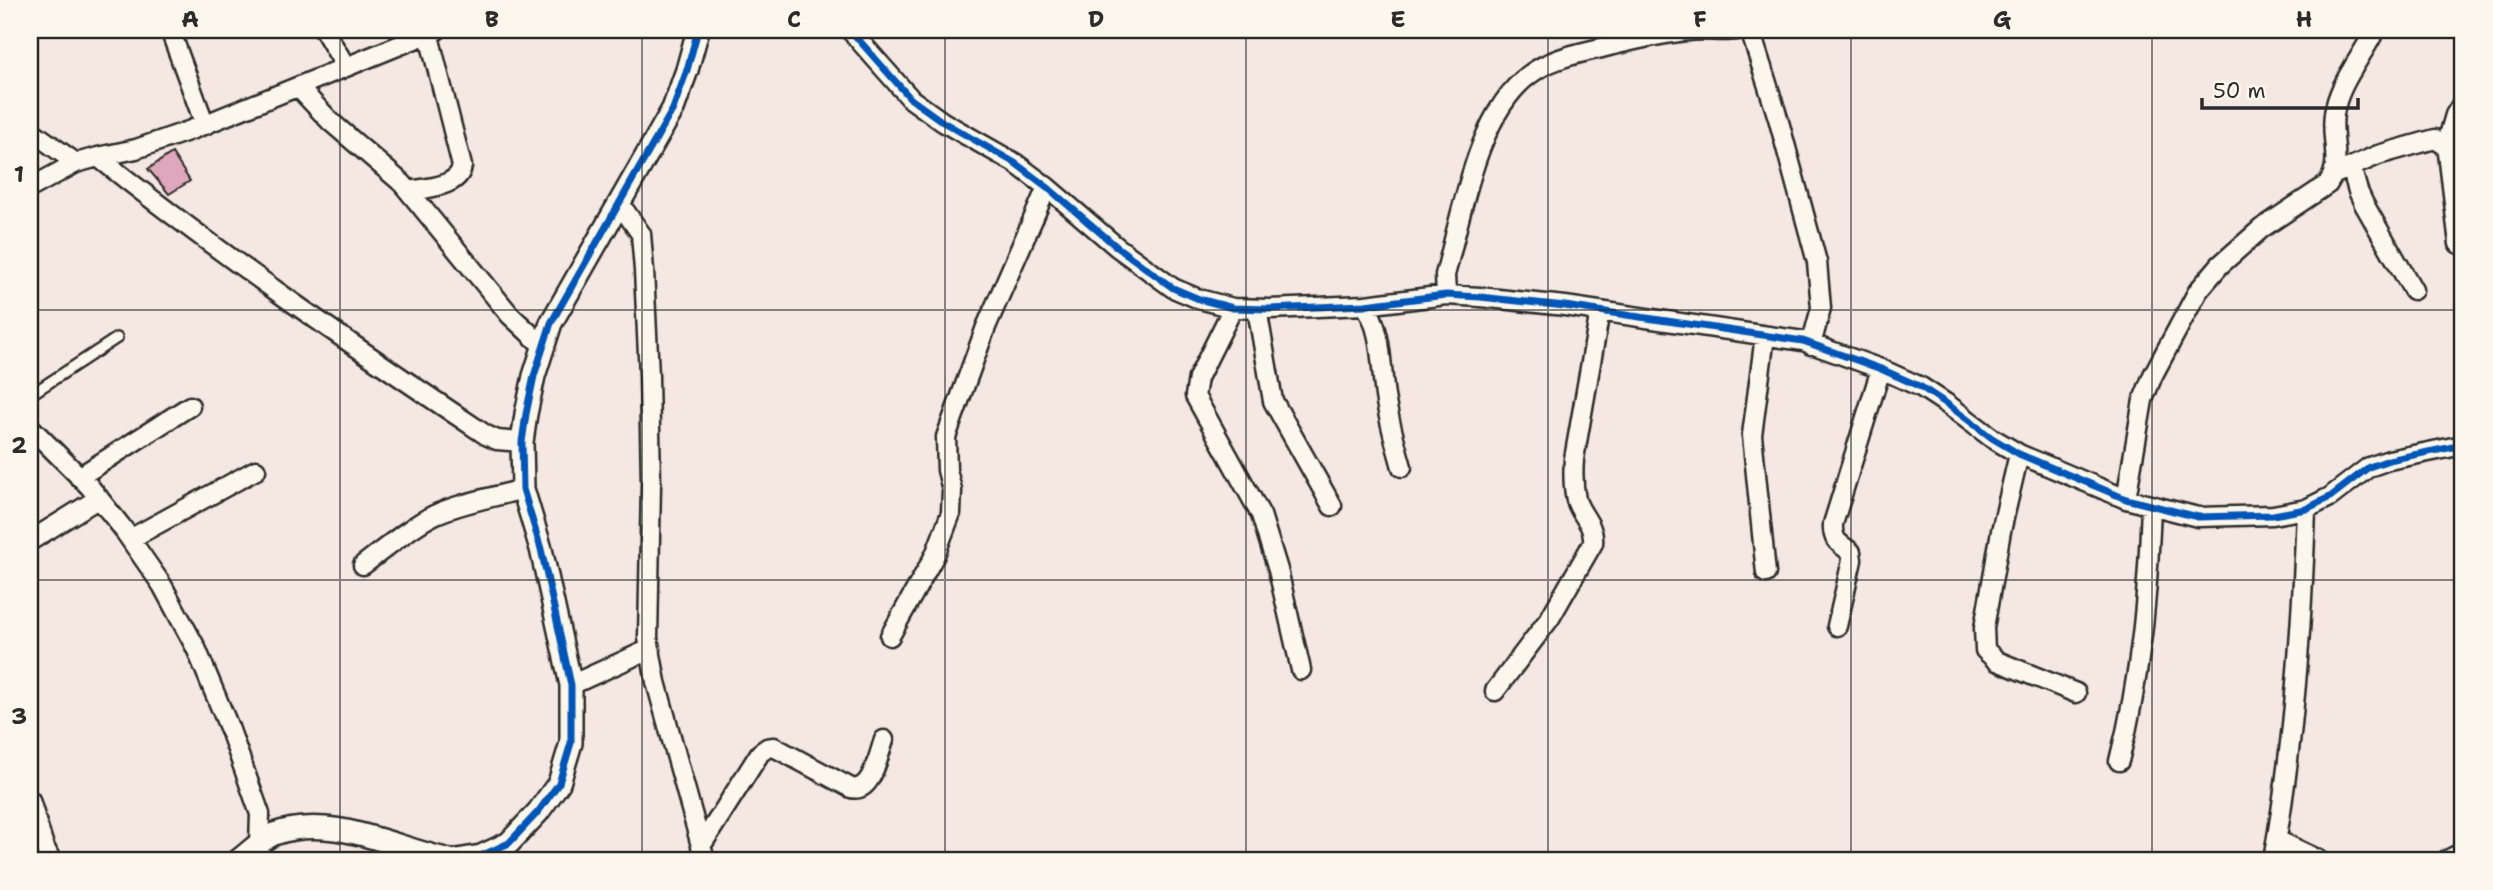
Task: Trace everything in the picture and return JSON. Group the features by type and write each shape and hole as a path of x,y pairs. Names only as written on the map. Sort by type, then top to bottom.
{"street":[{"path":"170,30 205,125"},
{"path":"324,30 346,67"},
{"path":"457,860 481,856 509,843 538,812 559,783 571,743 571,685 541,549 523,489 522,442 542,345 572,285 673,108 698,30"},
{"path":"850,30 911,99 943,122 1015,163 1117,247 1172,288 1233,308 1366,305 1446,295 1480,296 1600,311 1811,345 1881,369 1921,387 2019,454 2126,499 2198,517 2273,515 2306,509 2330,497 2369,467 2389,460 2463,445"},
{"path":"1446,295 1445,275 1479,153 1500,105 1529,75 1549,63 1626,36 1737,30"},
{"path":"1750,30 1778,118 1817,262 1821,309 1811,345"},
{"path":"2375,30 2346,82 2334,113 2343,170 2358,191 2413,290"},
{"path":"30,188 76,163 136,149 205,125 433,31 462,166 461,173 456,179 446,183 409,191"},
{"path":"298,87 331,122 385,166 409,191 510,315 542,345"},
{"path":"2459,244 2446,146 2455,115 2463,102"},
{"path":"30,130 76,163"},
{"path":"2126,499 2143,400 2163,355 2198,291 2220,265 2262,228 2328,184 2343,170 2378,155 2434,139 2446,146"},
{"path":"98,157 259,280 422,392 497,440 522,442"},
{"path":"890,636 935,555 951,513 952,490 947,470 946,437 986,327 1047,187"},
{"path":"620,204 641,234 644,270 651,484 648,638 656,682 703,853"},
{"path":"1366,305 1377,330 1385,400 1402,467"},
{"path":"1233,308 1198,378 1195,396 1261,515 1278,570 1301,670"},
{"path":"1257,309 1273,401 1332,506"},
{"path":"1495,691 1550,618 1593,543 1594,534 1577,501 1573,480 1574,459 1600,311"},
{"path":"1765,336 1752,435 1766,573"},
{"path":"1837,626 1852,552 1836,542 1833,524 1881,369"},
{"path":"79,477 190,406"},
{"path":"30,428 99,499 162,585 196,648 230,730 260,814 259,844"},
{"path":"2019,454 2001,531 1983,646 1997,661 2076,693"},
{"path":"130,539 256,470"},
{"path":"363,565 415,526 435,515 458,506 523,489"},
{"path":"30,541 99,499"},
{"path":"2119,761 2134,697 2148,582 2151,505"},
{"path":"2273,860 2302,617 2306,509"},
{"path":"571,685 650,649"},
{"path":"703,853 760,752 774,747 858,790 869,780 884,740"},
{"path":"30,800 51,860"},
{"path":"239,860 272,835 309,826 344,830 450,860"},
{"path":"2277,840 2319,860"},
{"path":"2447,860 2463,852"}],"lane":[{"path":"30,395 117,338"}],"building":[{"path":"172,153 190,181 169,194 148,169"}],"cycle path":[{"path":"457,860 481,856 509,843 538,812 559,783 571,743 571,685 541,549 523,489 522,442 526,414 534,376 551,323 673,109 698,30"},
{"path":"850,30 911,99 943,122 1015,163 1117,247 1173,288 1199,299 1233,308 1365,305 1446,295 1565,306 1803,341 1881,369 1921,387 2019,454 2126,499 2198,517 2273,515 2306,509 2330,497 2369,467 2389,460 2463,445"}]}
